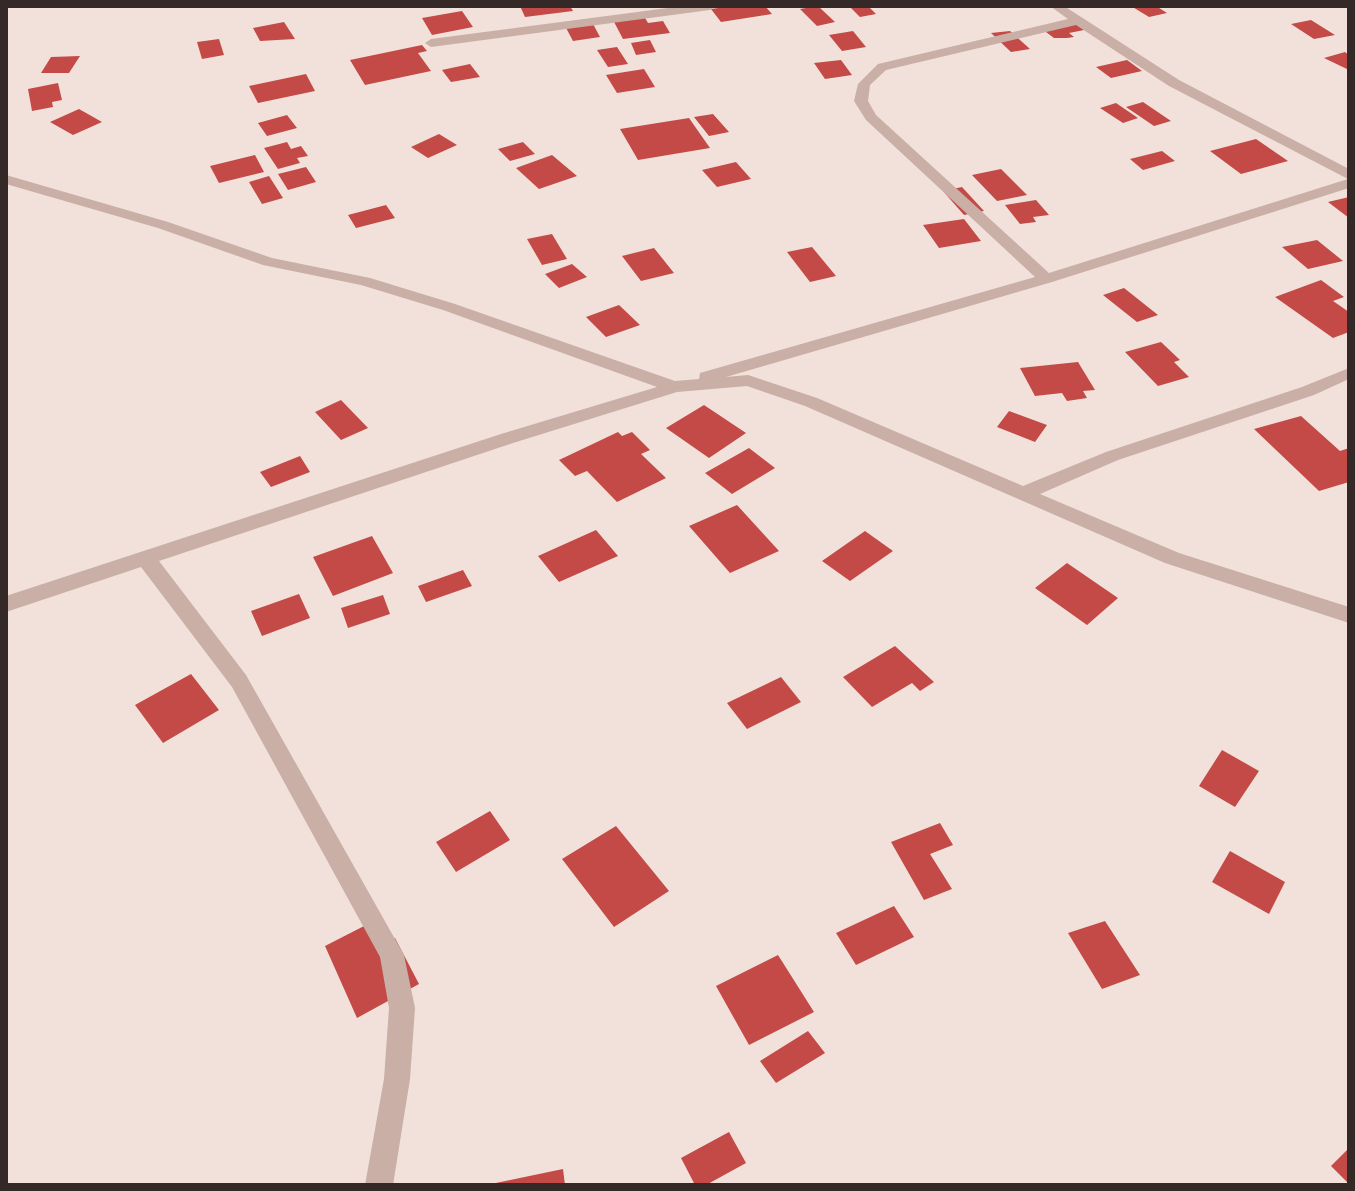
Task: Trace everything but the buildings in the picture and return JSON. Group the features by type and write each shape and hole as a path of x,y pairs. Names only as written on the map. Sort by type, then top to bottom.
{"street":[{"path":"431,43 710,6"},
{"path":"1056,6 1174,83 1349,175"},
{"path":"1046,279 871,117 861,101 864,84 882,67 1076,21"},
{"path":"6,179 163,225 268,262 364,281 674,387 748,380 811,402 1172,558 1349,615"},
{"path":"6,604 418,465 747,362 1046,279 1349,183"},
{"path":"1025,493 1112,456 1308,391 1349,373"},
{"path":"146,559 239,681 392,955 402,1008 397,1079 379,1185"}]}
